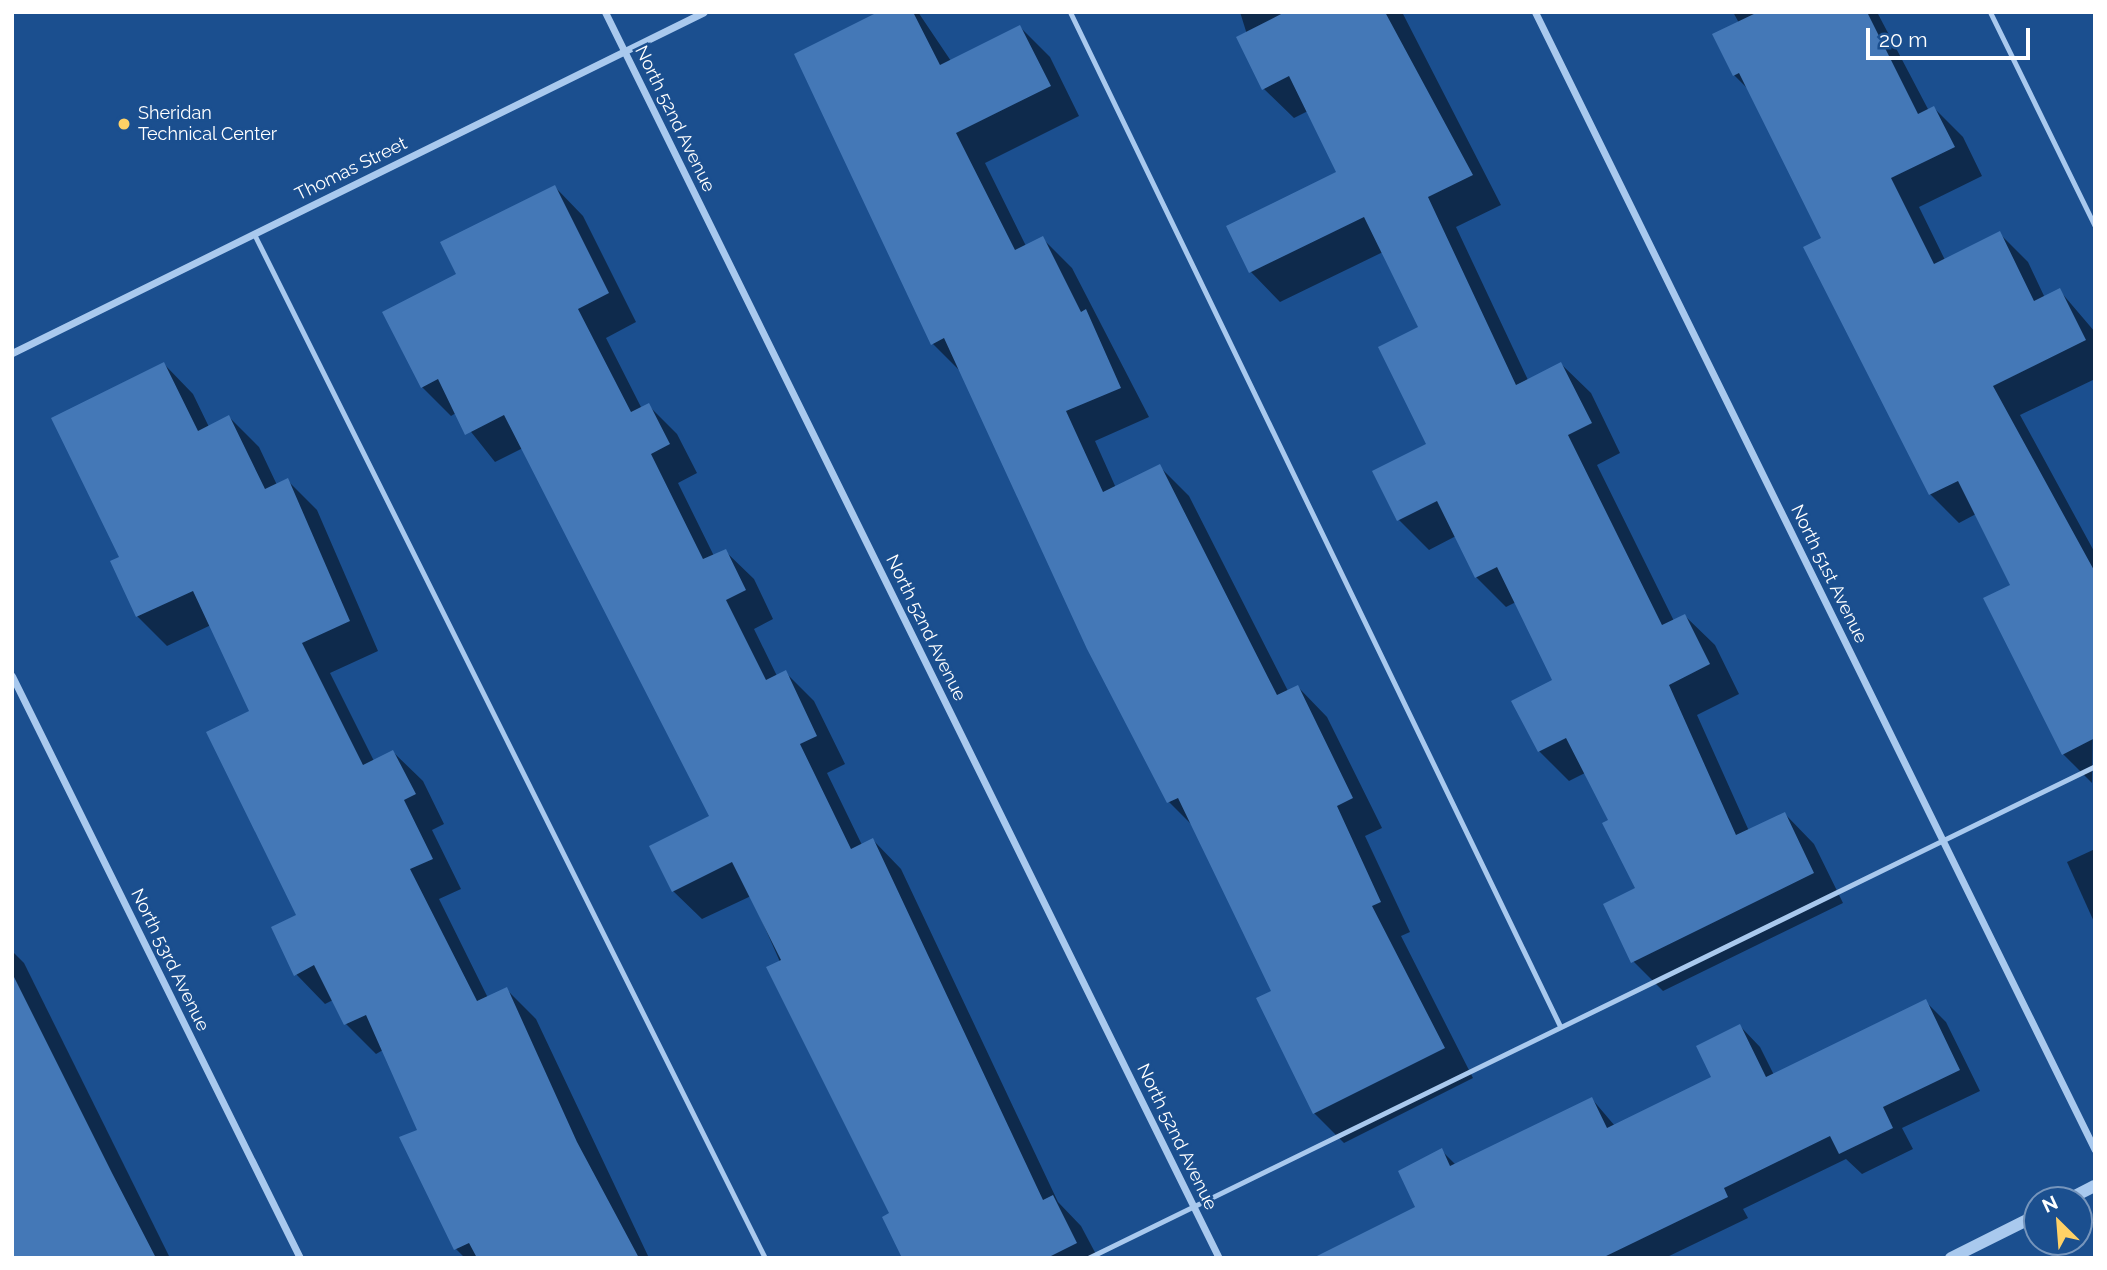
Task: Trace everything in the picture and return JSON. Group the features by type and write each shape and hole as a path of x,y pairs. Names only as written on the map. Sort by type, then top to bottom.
{"street":[{"name":"North 52nd Avenue","path":"605,12 1219,1258"},
{"name":"Thomas Street","path":"12,354 704,12"},
{"name":"North 51st Avenue","path":"1535,12 2095,1150"},
{"name":"North 53rd Avenue","path":"12,676 300,1258"},
{"path":"1951,1258 2023,1222"}],"lane":[{"path":"1070,12 1560,1026"},
{"path":"1990,12 2095,226"},
{"path":"254,234 765,1258"},
{"path":"1088,1258 1192,1204 2095,766"}],"building":[{"path":"878,12 913,12 940,65 1020,25 1051,86 956,133 1015,250 1043,236 1081,312 1086,309 1121,388 1066,411 1103,492 1160,464 1277,695 1298,685 1353,798 1337,806 1381,902 1372,906 1445,1048 1313,1114 1256,998 1271,991 1178,798 1167,803 1087,649 944,338 931,345 794,54"},
{"path":"1285,12 1385,12 1473,175 1428,197 1516,385 1561,362 1592,423 1568,435 1662,625 1685,614 1710,664 1669,685 1736,835 1785,812 1814,873 1631,963 1603,904 1635,888 1602,823 1608,820 1566,738 1538,752 1511,701 1552,680 1497,567 1475,578 1437,501 1397,521 1372,471 1426,444 1378,347 1418,327 1364,217 1249,273 1226,226 1336,172 1289,76 1262,90 1236,37"},
{"path":"1758,12 1867,12 1918,114 1934,106 1955,147 1891,178 1934,264 2000,231 2034,301 2060,288 2086,340 1993,386 2095,572 2095,738 2062,755 1983,598 2010,585 1958,481 1929,495 1803,247 1821,238 1739,73 1733,76 1712,34"},
{"path":"555,185 609,293 578,309 631,412 649,403 670,444 651,454 703,559 726,549 746,590 726,600 766,680 786,670 817,736 800,744 851,849 873,838 1043,1200 1053,1195 1077,1243 1047,1258 902,1258 882,1217 889,1213 766,967 781,960 732,862 672,892 649,846 709,816 504,415 465,435 438,379 421,388 382,312 456,274 440,242"},
{"path":"164,362 198,431 229,415 265,489 288,478 350,621 302,643 363,765 393,750 416,794 404,800 433,859 410,869 477,1001 507,987 577,1142 639,1258 477,1258 469,1243 454,1250 399,1137 417,1130 366,1015 344,1025 314,965 294,976 271,927 296,915 206,732 249,711 193,591 136,617 110,561 119,557 51,418"},
{"path":"12,973 112,1173 156,1258 12,1258"},
{"path":"1926,999 1960,1070 1883,1107 1893,1128 1839,1154 1830,1136 1724,1188 1728,1197 1602,1258 1313,1258 1415,1207 1398,1171 1442,1148 1450,1166 1592,1097 1607,1128 1711,1077 1696,1046 1740,1024 1766,1077"}],"place":[{"name":"Sheridan Technical Center","path":"124,124"}]}
